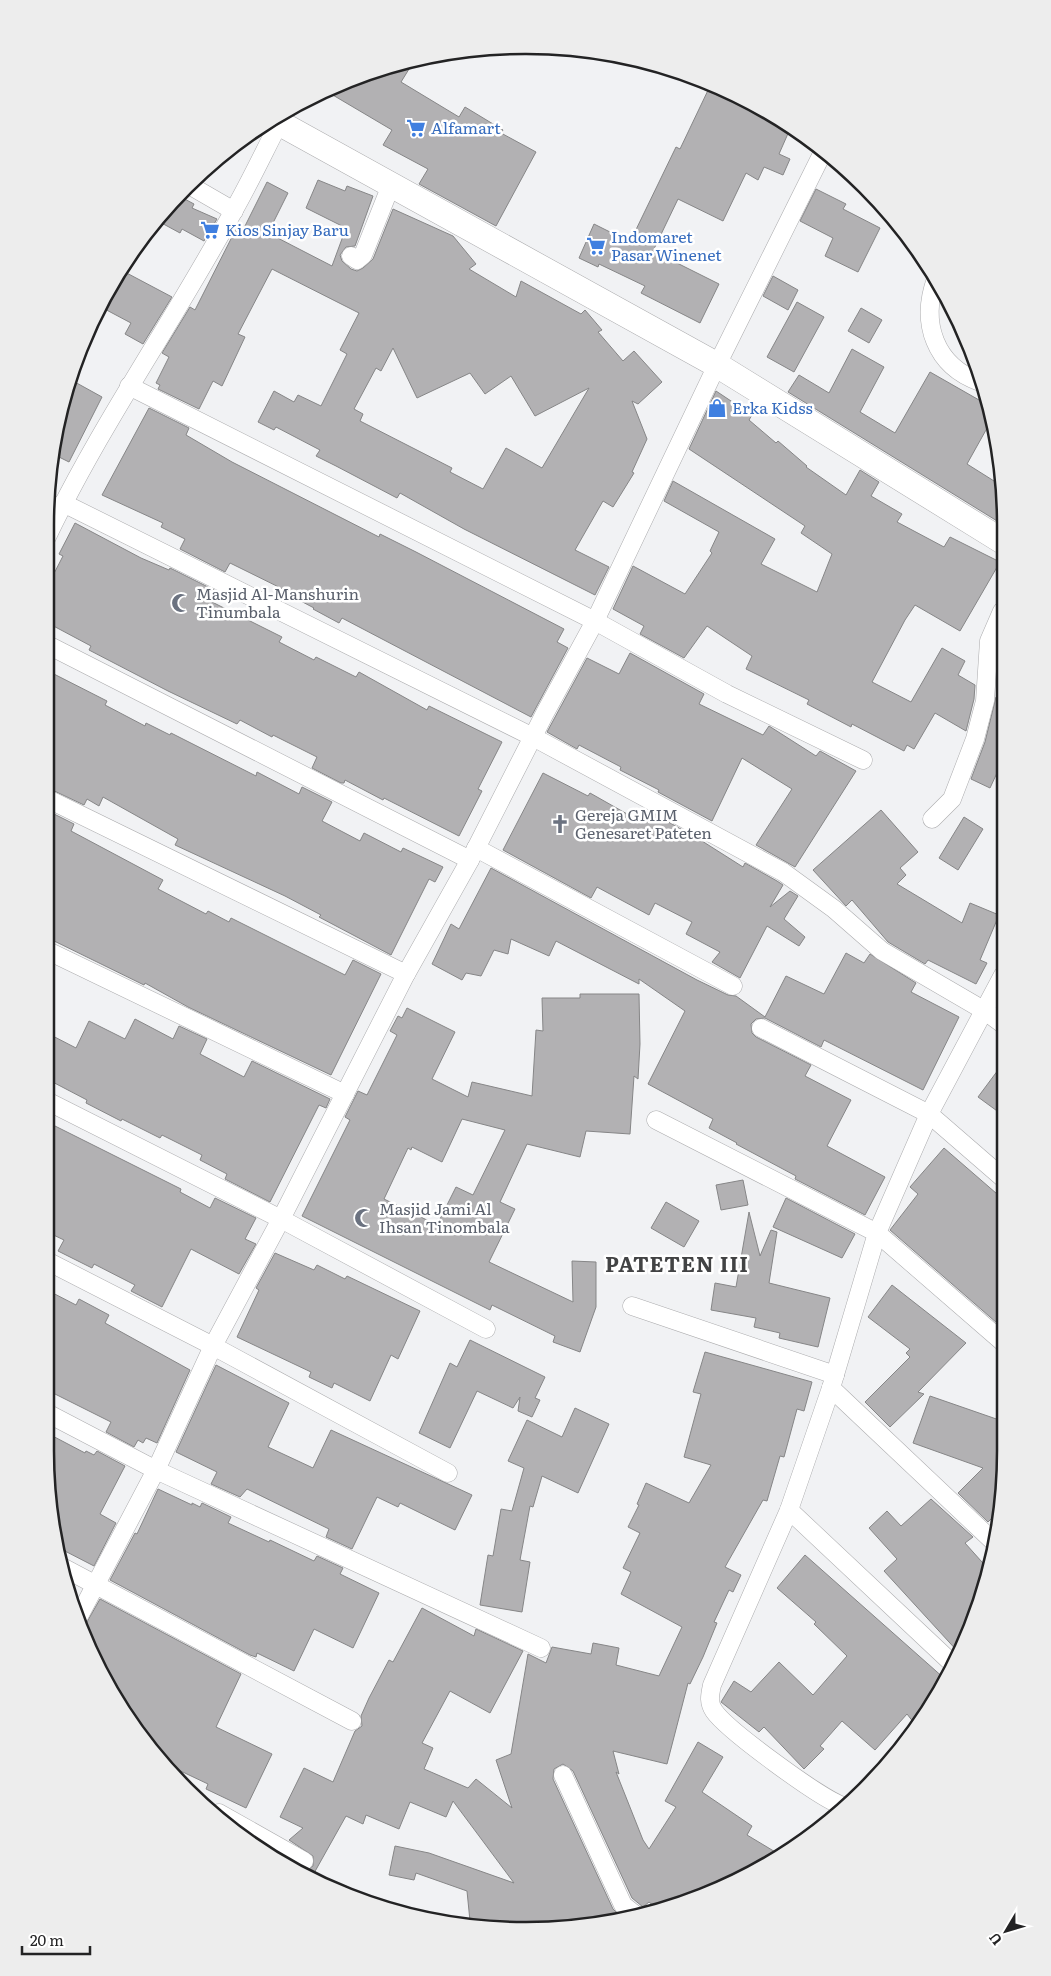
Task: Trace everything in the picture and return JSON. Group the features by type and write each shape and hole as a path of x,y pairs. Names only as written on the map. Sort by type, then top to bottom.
{"street":[{"path":"280,123 717,365 997,538"},
{"path":"54,522 129,386 234,211 273,127"},
{"path":"82,1610 156,1470 213,1346 282,1220 406,974 473,854 595,621 717,365 821,158"},
{"path":"351,256 357,260 363,255 391,185"},
{"path":"195,189 234,211"},
{"path":"933,289 930,300 930,324 933,340 946,360 964,376 974,380"},
{"path":"129,386 595,621 727,694 863,760"},
{"path":"63,503 533,738 783,872 834,909 882,951 997,1020"},
{"path":"932,819 952,799 975,739 984,701 989,641 997,623"},
{"path":"54,648 473,854 732,986"},
{"path":"54,802 406,974"},
{"path":"54,954 345,1094"},
{"path":"838,1804 819,1794 727,1725 714,1710 709,1698 712,1685 789,1510 833,1382 877,1233 928,1114 997,988"},
{"path":"761,1028 928,1114 997,1173"},
{"path":"54,1105 282,1220 486,1329"},
{"path":"656,1120 877,1233 997,1338"},
{"path":"54,1265 213,1346 448,1473"},
{"path":"632,1306 833,1382 989,1536"},
{"path":"54,1417 156,1470 541,1648"},
{"path":"789,1510 948,1660"},
{"path":"69,1571 352,1720"},
{"path":"563,1775 623,1905 630,1910"},
{"path":"234,1822 304,1862"}],"building":[{"path":"409,69 401,82 459,117 465,107 503,130 501,133 536,152 496,226 419,184 428,169 383,145 392,130 333,95 374,79"},
{"path":"708,91 734,102 788,133 779,154 790,159 783,175 764,167 758,180 746,173 723,221 678,199 653,251 719,284 700,323 641,293 645,286 599,264 598,267 579,258 594,224 630,242 676,147 680,149"},
{"path":"318,180 345,191 347,186 373,196 355,246 346,247 340,255 342,261 351,269 357,271 373,259 393,209 453,236 476,264 469,269 516,297 521,281 581,314 585,310 602,330 598,332 623,361 634,351 662,382 638,404 632,401 647,439 632,472 634,473 613,507 603,501 575,550 609,567 595,595 464,529 400,493 397,498 316,456 320,450 276,427 274,430 258,422 274,391 294,402 298,395 321,406 347,354 340,350 359,313 272,269 238,334 245,337 222,386 213,381 199,409 158,389 160,385 156,383 169,357 162,353 190,307 195,310 237,227 243,230 267,182 288,193 268,233 332,266 346,228 306,208","holes":["393,348 417,398 470,373 485,394 511,376 535,416 589,388 542,468 506,448 483,489 450,472 452,468 360,421 363,414 354,409 376,368 381,371"]},
{"path":"816,189 846,204 843,209 880,228 858,272 825,256 833,238 800,221"},
{"path":"185,199 194,204 192,208 217,219 204,241 182,229 180,233 163,224"},
{"path":"127,273 172,297 143,344 125,334 131,323 106,310"},
{"path":"773,276 798,290 788,310 763,296"},
{"path":"797,302 824,317 794,372 767,357"},
{"path":"861,308 882,320 869,343 848,331"},
{"path":"852,349 884,367 860,412 895,433 930,372 980,401 987,428 967,464 995,481 997,521 788,392 799,375 829,393"},
{"path":"76,383 102,397 69,462 59,457 63,433"},
{"path":"716,391 752,415 749,420 776,443 778,441 806,467 846,495 860,470 879,482 871,496 902,514 897,522 944,547 950,537 997,560 997,567 960,631 915,605 872,682 911,702 942,648 965,661 958,675 975,685 974,699 966,731 935,713 914,749 907,745 904,751 852,724 851,727 807,704 809,700 746,669 752,656 707,626 684,658 640,634 644,626 613,609 633,566 685,594 712,553 710,551 719,532 664,501 673,481 775,539 761,564 817,592 832,554 801,533 805,526 689,449"},
{"path":"149,408 189,428 186,435 232,462 379,537 380,534 416,552 564,629 557,642 568,648 531,717 342,618 339,623 297,599 299,597 230,563 225,572 180,549 185,539 161,527 163,523 102,495"},
{"path":"75,523 141,558 169,570 170,568 216,591 210,601 282,637 279,642 314,660 316,657 356,677 359,672 427,710 429,706 502,742 478,789 482,791 459,836 384,798 383,800 345,780 344,783 341,783 312,768 317,757 240,720 237,724 168,691 89,650 91,646 54,626 54,573 63,556 59,554"},
{"path":"630,653 704,694 699,704 763,735 769,726 816,756 820,751 856,771 795,867 756,845 792,789 742,758 712,821 620,770 621,767 579,745 577,749 547,732 587,658 619,674"},
{"path":"54,674 107,701 105,705 145,726 146,723 170,735 171,733 256,776 257,772 299,794 302,787 332,802 322,821 360,841 364,833 401,852 403,848 443,867 435,882 429,879 391,955 319,917 321,915 285,896 175,845 178,839 103,797 99,806 87,799 84,805 54,791"},
{"path":"996,697 997,773 990,788 971,779 985,742"},
{"path":"543,773 588,796 590,793 643,823 649,811 743,867 745,863 777,881 783,885 770,907 790,891 798,896 784,919 805,937 799,946 767,926 740,978 712,962 720,952 686,934 692,922 655,903 649,915 597,887 591,898 503,850"},
{"path":"881,810 918,852 900,868 906,875 897,884 962,923 970,903 997,914 997,920 980,960 987,963 976,984 928,960 925,964 888,942 852,900 846,906 813,870"},
{"path":"54,814 74,824 71,831 163,880 158,889 206,914 208,911 229,922 231,918 345,975 353,960 381,974 331,1075 188,1007 145,983 144,985 54,941"},
{"path":"964,817 983,829 958,870 939,858"},
{"path":"491,868 697,980 728,995 736,996 765,1017 786,976 824,994 846,953 864,963 870,954 916,983 911,992 959,1017 923,1090 824,1040 821,1047 765,1018 756,1019 751,1024 752,1033 756,1037 811,1065 805,1076 851,1100 827,1146 885,1177 865,1215 795,1179 796,1176 709,1128 713,1119 648,1084 685,1011 639,979 639,984 556,941 549,956 511,939 508,954 494,950 481,976 466,973 462,980 432,964 451,924 459,929"},
{"path":"580,994 639,994 640,1044 638,1079 634,1076 630,1134 586,1131 580,1157 527,1144 500,1202 515,1209 489,1262 573,1302 572,1261 596,1262 596,1307 580,1352 553,1342 555,1336 492,1305 490,1310 302,1216 350,1120 345,1117 358,1091 367,1095 397,1035 390,1031 398,1016 402,1018 407,1008 455,1032 432,1079 468,1097 472,1082 532,1096 536,1030 543,1031 542,998 580,998","holes":["462,1119 505,1130 473,1195 456,1187 437,1225 384,1199 408,1148 411,1150 412,1147 442,1162"]},
{"path":"135,1019 173,1039 179,1026 207,1039 200,1054 244,1077 252,1061 330,1099 326,1108 319,1105 270,1202 225,1179 227,1174 200,1160 202,1155 162,1135 160,1138 122,1119 121,1121 86,1103 87,1100 54,1083 54,1037 76,1048 89,1021 125,1039"},
{"path":"997,1071 997,1111 978,1097"},
{"path":"54,1126 181,1189 180,1192 210,1208 215,1198 256,1218 245,1239 256,1244 239,1274 191,1249 162,1307 131,1291 135,1285 94,1264 92,1268 58,1251 64,1240 54,1235"},
{"path":"944,1148 997,1194 997,1323 890,1230 918,1194 910,1187"},
{"path":"743,1180 748,1205 721,1210 716,1185"},
{"path":"786,1198 855,1234 842,1258 773,1227"},
{"path":"666,1202 699,1221 684,1247 651,1228"},
{"path":"749,1212 760,1256 771,1230 777,1232 769,1283 830,1298 818,1347 779,1338 780,1333 754,1327 756,1318 711,1310 715,1283 736,1287"},
{"path":"275,1253 314,1270 317,1265 345,1279 347,1276 420,1311 398,1359 391,1355 370,1401 334,1383 332,1388 309,1377 311,1372 237,1337 259,1290 256,1288"},
{"path":"892,1285 966,1343 918,1392 924,1394 890,1427 865,1402 910,1357 906,1353 910,1349 868,1317"},
{"path":"54,1294 76,1305 79,1299 109,1315 105,1323 190,1370 157,1443 146,1438 143,1443 138,1440 134,1447 106,1432 111,1422 54,1394"},
{"path":"470,1340 545,1377 535,1398 540,1400 532,1417 518,1411 520,1397 513,1408 477,1391 450,1448 419,1433 450,1363 457,1367"},
{"path":"705,1352 812,1382 804,1411 797,1409 784,1457 780,1456 767,1501 763,1500 725,1567 741,1575 733,1592 729,1590 714,1622 717,1623 703,1657 690,1684 688,1683 667,1764 613,1751 619,1774 616,1772 643,1840 649,1849 676,1807 665,1801 698,1742 723,1757 702,1792 752,1826 747,1835 774,1851 734,1874 706,1886 652,1905 649,1902 643,1907 632,1898 573,1771 563,1764 554,1769 553,1779 613,1909 617,1913 556,1921 526,1922 470,1919 467,1891 416,1873 414,1880 389,1875 395,1846 429,1853 514,1883 453,1801 446,1817 410,1802 399,1829 366,1815 363,1824 346,1816 314,1873 308,1869 313,1866 313,1856 289,1840 303,1828 280,1817 304,1768 333,1782 355,1731 362,1726 361,1716 369,1698 389,1660 393,1662 422,1608 474,1636 476,1629 523,1651 490,1713 450,1691 422,1743 433,1748 424,1769 468,1788 476,1779 512,1808 496,1760 511,1754 528,1654 546,1663 552,1647 591,1654 593,1643 619,1648 616,1665 659,1676 682,1627 621,1594 631,1572 623,1568 640,1533 628,1527 639,1505 637,1504 646,1483 689,1503 711,1465 684,1457 701,1394 693,1392"},
{"path":"216,1365 289,1403 268,1447 313,1468 331,1430 472,1495 455,1530 400,1503 398,1507 377,1497 352,1549 326,1537 329,1529 247,1489 240,1497 211,1484 217,1472 176,1452"},
{"path":"930,1396 997,1419 996,1481 992,1518 988,1522 958,1493 983,1468 913,1443"},
{"path":"575,1408 609,1424 578,1493 542,1476 533,1507 530,1506 520,1560 530,1562 522,1612 480,1605 488,1555 493,1556 501,1509 512,1511 524,1468 508,1461 527,1420 562,1437"},
{"path":"54,1437 85,1453 86,1451 94,1455 97,1451 125,1466 100,1514 116,1523 94,1566 65,1551 55,1481"},
{"path":"158,1489 192,1505 192,1503 200,1507 202,1503 231,1517 228,1523 269,1542 270,1540 314,1561 317,1556 343,1568 340,1574 379,1593 353,1648 314,1629 294,1671 257,1653 256,1657 250,1655 110,1580 135,1533 137,1534"},
{"path":"931,1499 973,1537 965,1543 983,1563 972,1602 954,1647 884,1571 897,1559 869,1528 887,1511 901,1526"},
{"path":"805,1555 940,1675 912,1721 907,1714 875,1750 842,1721 820,1746 824,1749 804,1769 764,1727 759,1732 721,1702 734,1681 751,1692 779,1662 813,1695 847,1656 814,1624 816,1622 777,1588"},
{"path":"100,1599 241,1674 216,1727 272,1754 246,1808 206,1789 208,1784 179,1770 171,1762 133,1713 102,1659 87,1622"}],"place":[{"name":"Alfamart","path":"416,128"},
{"name":"Kios Sinjay Baru","path":"210,230"},
{"name":"Indomaret Pasar Winenet","path":"596,246"},
{"name":"Erka Kidss","path":"717,408"},
{"name":"Masjid Al-Manshurin Tinumbala","path":"181,603"},
{"name":"Gereja GMIM Genesaret Pateten","path":"560,824"},
{"name":"Masjid Jami Al Ihsan Tinombala","path":"364,1218"}],"district":[{"name":"PATETEN III","path":"677,1265"}]}
